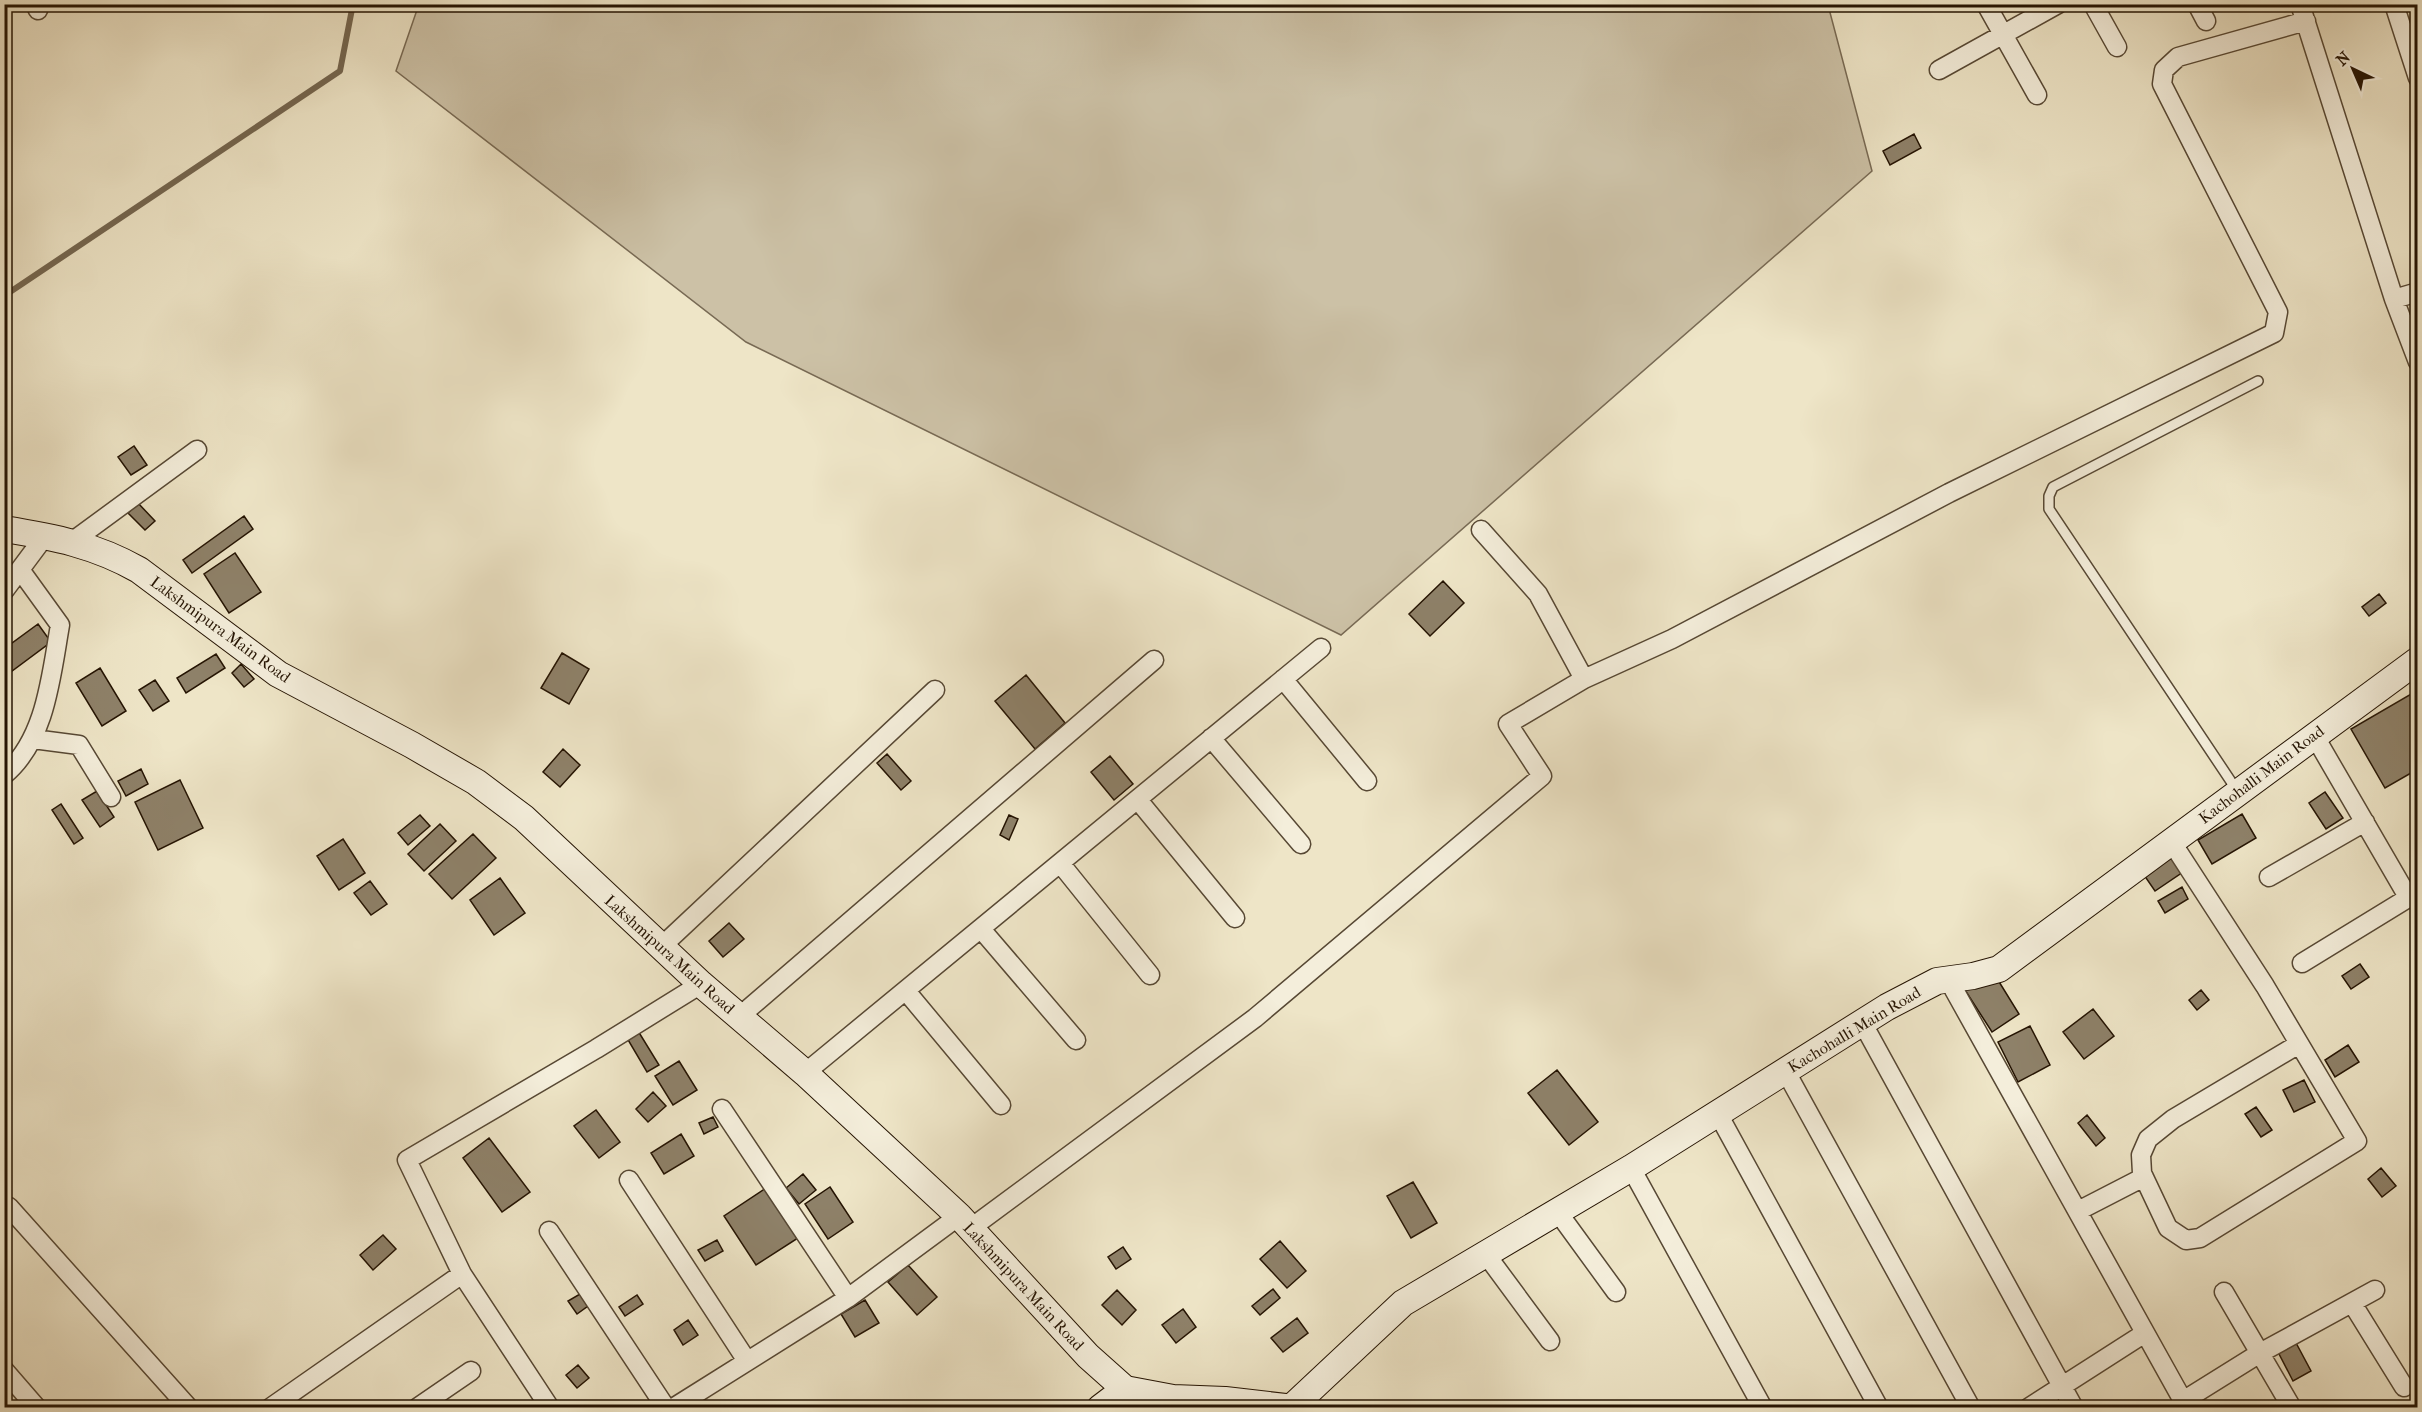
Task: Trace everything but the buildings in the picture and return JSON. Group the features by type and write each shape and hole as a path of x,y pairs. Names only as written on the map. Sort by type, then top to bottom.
{"main road":[{"name":"Lakshmipura Main Road","path":"4,529 72,541 115,556 139,570 278,674 412,745 476,782 524,818 701,984 805,1073 965,1222 1088,1356 1125,1389"},
{"name":"Kachohalli Main Road","path":"1293,1407 1403,1303 1631,1168 1862,1022 1937,981 2000,969 2418,660"},
{"path":"1100,1407 1125,1389 1173,1398 1225,1400 1293,1407"}],"street":[{"path":"1986,4 2037,95"},
{"path":"1939,70 2058,4"},
{"path":"2093,4 2117,47"},
{"path":"2197,4 2206,21"},
{"path":"2394,4 2418,78"},
{"path":"673,1407 965,1222 1255,1018 1542,776 1508,724 1584,679 1672,639 1949,493 2274,333 2278,312 2162,84 2164,70 2178,57 2303,13 2394,299 2418,362"},
{"path":"2394,299 2418,292"},
{"path":"72,541 197,450"},
{"path":"1481,530 1538,594 1584,679"},
{"path":"4,591 45,536"},
{"path":"4,775 33,739 45,703 60,625 21,571"},
{"path":"805,1073 1321,648"},
{"path":"740,1016 1154,660"},
{"path":"1283,679 1367,780"},
{"path":"662,946 936,690"},
{"path":"2302,963 2413,895 2365,822 2314,735"},
{"path":"1211,738 1300,844"},
{"path":"33,739 79,745 111,797"},
{"path":"1138,800 1234,918"},
{"path":"2269,877 2365,822"},
{"path":"2171,841 2265,986 2300,1044 2356,1141 2200,1238 2186,1240 2168,1228 2144,1178 2141,1155 2148,1139 2173,1119 2300,1044"},
{"path":"1060,863 1150,975"},
{"path":"981,929 1076,1040"},
{"path":"1948,979 2185,1404 2260,1353 2375,1290"},
{"path":"550,1407 462,1274 407,1160 597,1049 701,984"},
{"path":"906,991 1001,1105"},
{"path":"1862,1022 2074,1407"},
{"path":"1785,1070 1971,1407"},
{"path":"723,1108 848,1298"},
{"path":"1717,1112 1879,1407"},
{"path":"1631,1168 1763,1407"},
{"path":"2078,1211 2144,1178"},
{"path":"629,1180 747,1361"},
{"path":"9,1208 189,1407"},
{"path":"1557,1211 1616,1292"},
{"path":"549,1231 666,1407"},
{"path":"1485,1253 1550,1341"},
{"path":"270,1407 462,1274"},
{"path":"2224,1292 2292,1407"},
{"path":"2352,1303 2404,1387"},
{"path":"2028,1407 2145,1333"},
{"path":"4,1370 37,1407"},
{"path":"417,1407 471,1371"}],"lane":[{"path":"2238,792 2049,509 2049,496 2053,487 2258,381"}],"shaded area":[{"path":"419,4 1828,5 1872,171 1341,635 746,342 396,71"}],"waterway":[{"path":"4,296 340,71 353,4"}]}
